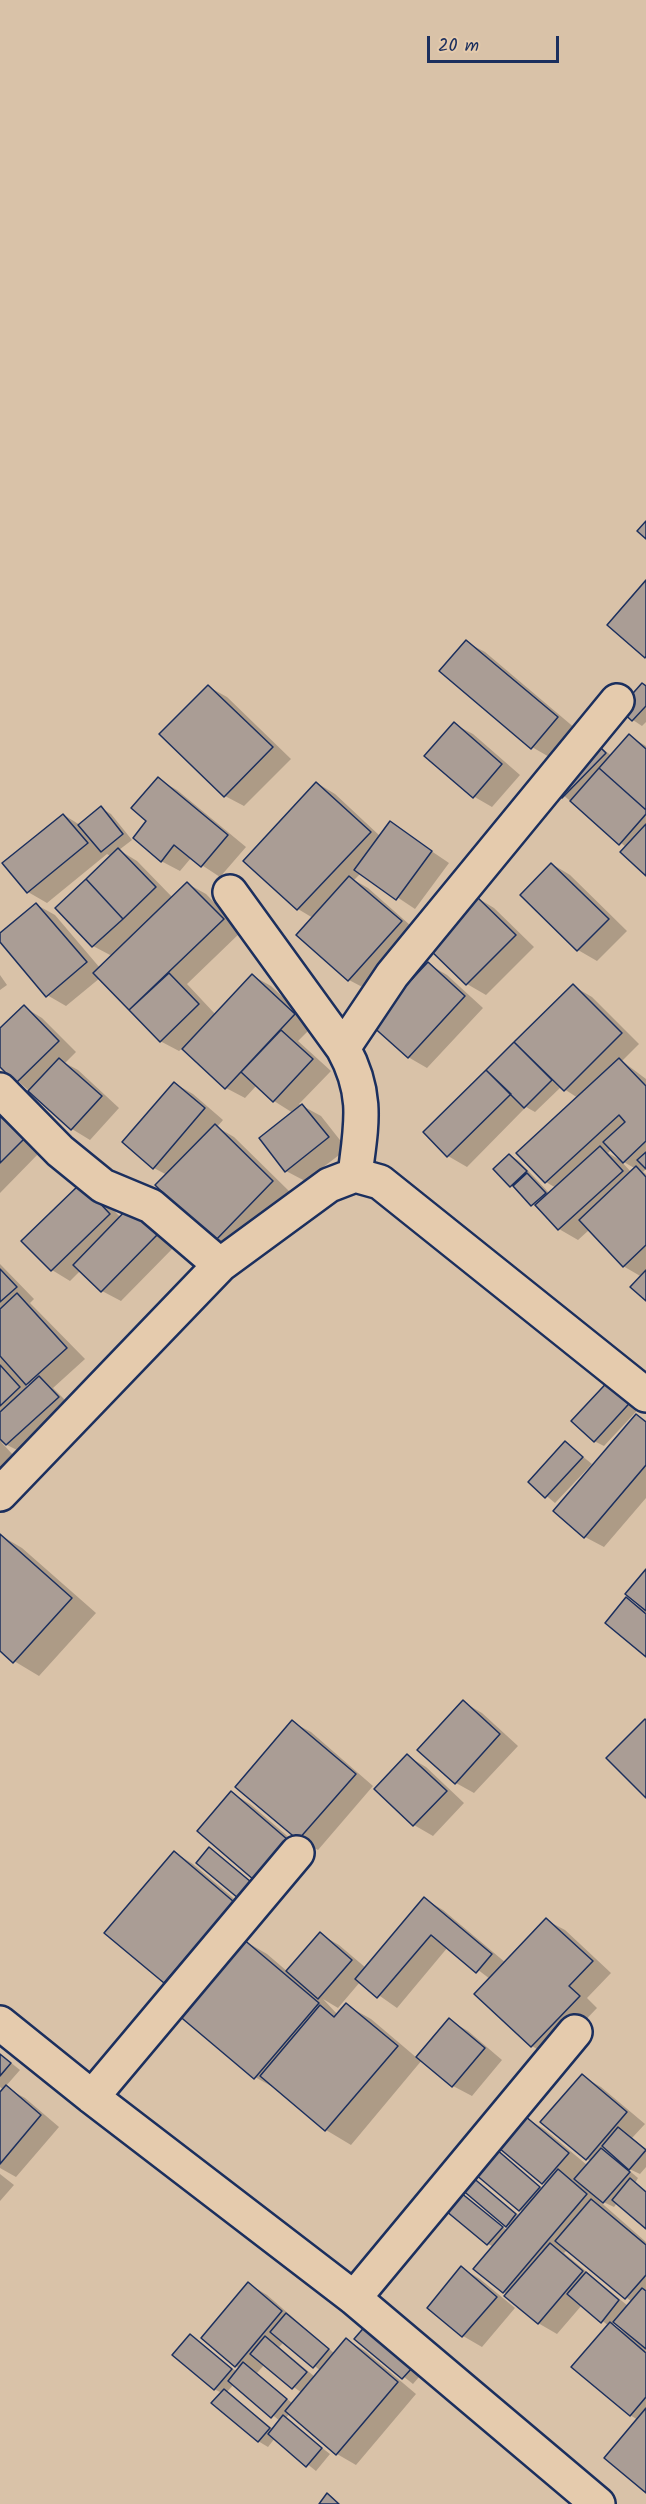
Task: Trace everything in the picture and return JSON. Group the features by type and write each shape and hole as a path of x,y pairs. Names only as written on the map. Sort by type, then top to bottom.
{"street":[{"path":"343,1048 392,975 616,701"},
{"path":"230,892 343,1048 352,1065 363,1111 355,1175"},
{"path":"0,1090 60,1151 86,1172 103,1185 151,1206 220,1265"},
{"path":"0,1494 220,1265 329,1185 355,1175 380,1182 646,1395"},
{"path":"92,2097 297,1853"},
{"path":"0,2023 92,2097 354,2298 598,2504"},
{"path":"354,2298 575,2032"}],"building":[{"path":"646,521 646,539 637,531"},
{"path":"646,580 646,656 645,658 607,625"},
{"path":"466,640 558,717 531,749 439,671"},
{"path":"642,683 646,686 646,706 632,721 619,709"},
{"path":"208,685 273,747 224,797 159,734"},
{"path":"454,722 502,764 473,798 424,756"},
{"path":"629,734 646,749 646,810 599,768"},
{"path":"592,739 606,753 562,798 549,785"},
{"path":"599,768 646,810 646,814 619,845 570,801"},
{"path":"158,777 228,835 201,867 174,845 161,862 133,838 146,821 131,808"},
{"path":"316,782 371,832 297,910 243,861"},
{"path":"101,806 123,834 101,852 78,825"},
{"path":"63,814 88,843 27,893 2,863"},
{"path":"390,821 432,851 396,900 354,870"},
{"path":"646,824 646,876 620,852"},
{"path":"118,848 156,887 123,919 86,879"},
{"path":"551,863 609,919 577,951 520,895"},
{"path":"349,876 402,921 348,981 296,935"},
{"path":"86,879 123,919 92,947 55,908"},
{"path":"187,882 224,919 129,1010 93,973"},
{"path":"475,895 516,935 466,985 426,946"},
{"path":"36,903 87,962 46,997 0,942 0,933"},
{"path":"428,962 465,996 408,1058 370,1024"},
{"path":"169,973 199,1004 160,1042 129,1010"},
{"path":"252,974 295,1014 225,1089 182,1049"},
{"path":"573,984 622,1033 564,1091 514,1042"},
{"path":"24,1005 59,1041 16,1083 0,1067 0,1028"},
{"path":"281,1030 313,1059 273,1102 241,1072"},
{"path":"514,1042 552,1080 524,1108 486,1070"},
{"path":"59,1058 102,1096 71,1130 28,1091"},
{"path":"619,1058 646,1086 646,1141 623,1163 603,1142 625,1122 619,1115 545,1183 516,1153"},
{"path":"486,1070 511,1094 447,1157 423,1132"},
{"path":"174,1082 205,1108 153,1169 122,1142"},
{"path":"302,1104 329,1137 285,1172 259,1138"},
{"path":"0,1116 24,1139 0,1163"},
{"path":"215,1124 273,1181 213,1243 155,1185"},
{"path":"600,1146 623,1171 558,1230 535,1205"},
{"path":"646,1152 646,1169 637,1160"},
{"path":"509,1154 527,1171 510,1187 493,1169"},
{"path":"636,1166 646,1177 646,1245 623,1267 579,1220"},
{"path":"527,1173 546,1193 531,1206 513,1186"},
{"path":"81,1183 110,1214 51,1271 21,1241"},
{"path":"130,1206 158,1234 101,1292 73,1265"},
{"path":"0,1269 17,1287 0,1302"},
{"path":"646,1270 646,1301 630,1287"},
{"path":"17,1293 67,1348 26,1385 0,1356 0,1309"},
{"path":"0,1365 20,1387 0,1406"},
{"path":"615,1374 637,1395 594,1442 571,1421"},
{"path":"39,1376 59,1397 6,1445 0,1439 0,1412"},
{"path":"636,1414 646,1422 646,1465 584,1538 553,1511"},
{"path":"565,1441 583,1457 545,1498 528,1482"},
{"path":"0,1534 72,1598 13,1663 0,1651"},
{"path":"646,1569 646,1611 625,1594"},
{"path":"626,1597 646,1614 646,1657 605,1623"},
{"path":"463,1700 500,1734 455,1784 417,1750"},
{"path":"292,1720 356,1774 298,1840 235,1787"},
{"path":"646,1720 646,1798 606,1758"},
{"path":"407,1754 447,1791 413,1826 374,1789"},
{"path":"231,1791 288,1840 254,1880 197,1831"},
{"path":"209,1847 251,1882 238,1898 196,1863"},
{"path":"174,1851 234,1902 164,1983 104,1933"},
{"path":"424,1897 492,1954 476,1973 431,1935 377,1998 355,1979"},
{"path":"546,1918 593,1961 569,1986 580,1996 531,2047 474,1994"},
{"path":"320,1932 352,1960 318,1999 286,1971"},
{"path":"242,1938 319,2003 254,2079 177,2014"},
{"path":"346,2003 398,2046 325,2131 260,2076 320,2005 334,2017"},
{"path":"449,2018 485,2048 452,2087 416,2057"},
{"path":"0,2054 11,2063 0,2076"},
{"path":"582,2074 627,2112 586,2160 540,2122"},
{"path":"6,2085 41,2115 0,2164 0,2092"},
{"path":"525,2116 569,2153 542,2184 499,2148"},
{"path":"618,2127 646,2150 629,2170 602,2146"},
{"path":"601,2148 630,2172 603,2203 574,2179"},
{"path":"496,2149 540,2187 519,2211 475,2174"},
{"path":"558,2169 587,2194 503,2293 473,2269"},
{"path":"471,2176 516,2214 506,2227 460,2188"},
{"path":"630,2178 646,2192 646,2229 612,2200"},
{"path":"455,2188 503,2227 487,2245 440,2206"},
{"path":"591,2199 646,2245 646,2275 625,2299 555,2241"},
{"path":"550,2243 583,2271 538,2324 504,2296"},
{"path":"461,2266 497,2297 462,2337 427,2308"},
{"path":"586,2272 619,2300 601,2323 567,2294"},
{"path":"248,2282 282,2311 235,2367 201,2338"},
{"path":"642,2288 646,2291 646,2349 613,2322"},
{"path":"286,2313 329,2349 313,2368 270,2332"},
{"path":"374,2316 422,2357 402,2379 354,2339"},
{"path":"610,2322 646,2353 646,2397 630,2416 571,2367"},
{"path":"190,2334 232,2369 214,2390 172,2355"},
{"path":"265,2336 307,2372 292,2389 250,2354"},
{"path":"346,2338 398,2382 336,2455 285,2411"},
{"path":"243,2362 287,2399 271,2418 228,2381"},
{"path":"224,2389 270,2428 258,2442 211,2403"},
{"path":"646,2408 646,2493 604,2458"},
{"path":"283,2415 322,2448 306,2467 268,2434"},
{"path":"327,2493 339,2504 319,2504"}]}
